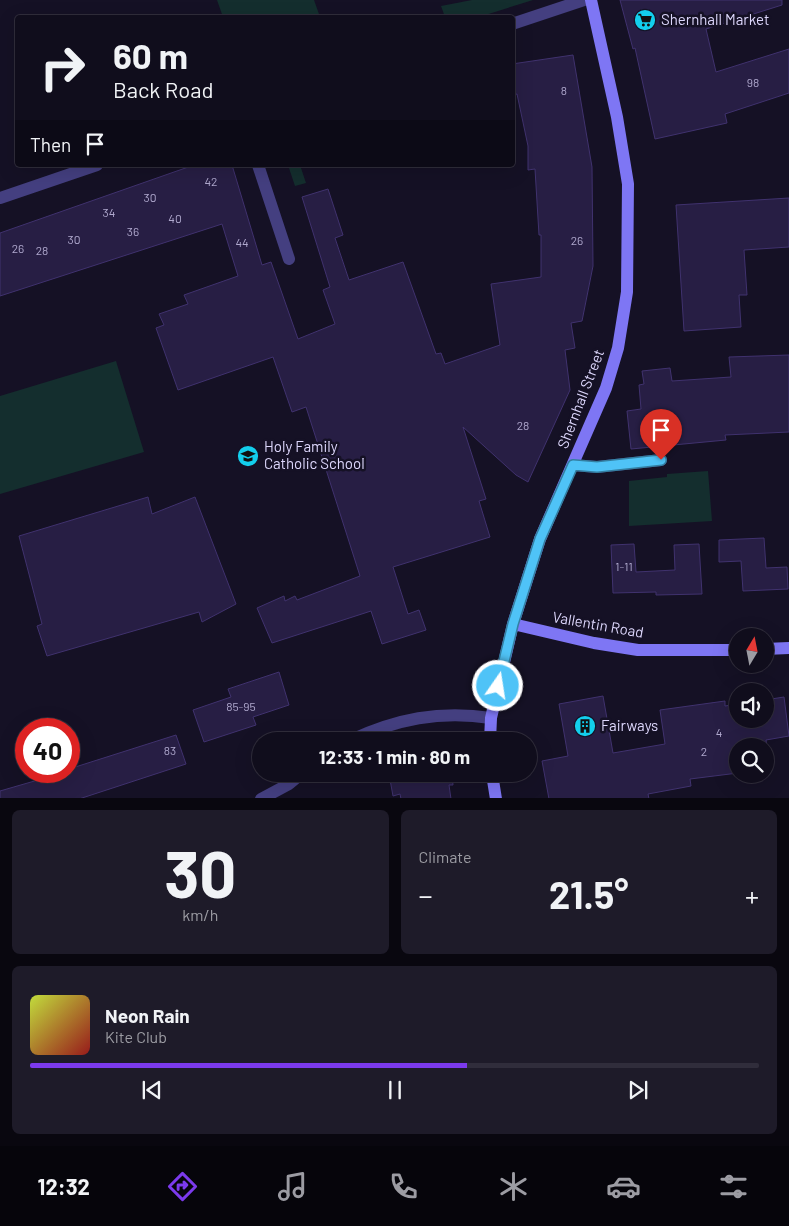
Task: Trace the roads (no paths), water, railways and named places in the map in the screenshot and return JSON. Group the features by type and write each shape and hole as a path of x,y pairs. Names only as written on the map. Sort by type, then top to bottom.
{"street":[{"path":"515,23 584,0"},
{"name":"Shernhall Street","path":"490,732 491,718 513,624 540,539 606,388 618,348 627,292 628,184 617,117 591,0"},
{"path":"0,198 91,167"},
{"path":"259,167 289,259"},
{"path":"573,465 597,467 661,460"},
{"name":"Vallentin Road","path":"513,624 594,644 638,650 729,650"},
{"path":"774,649 789,648"},
{"path":"370,732 391,723 431,716 472,715 491,718"},
{"path":"261,798 291,782"},
{"path":"493,782 496,798"}],"place":[{"name":"Shernhall Market","path":"645,20"},
{"name":"Holy Family Catholic School","path":"248,456"},
{"name":"Fairways","path":"585,726"}]}
